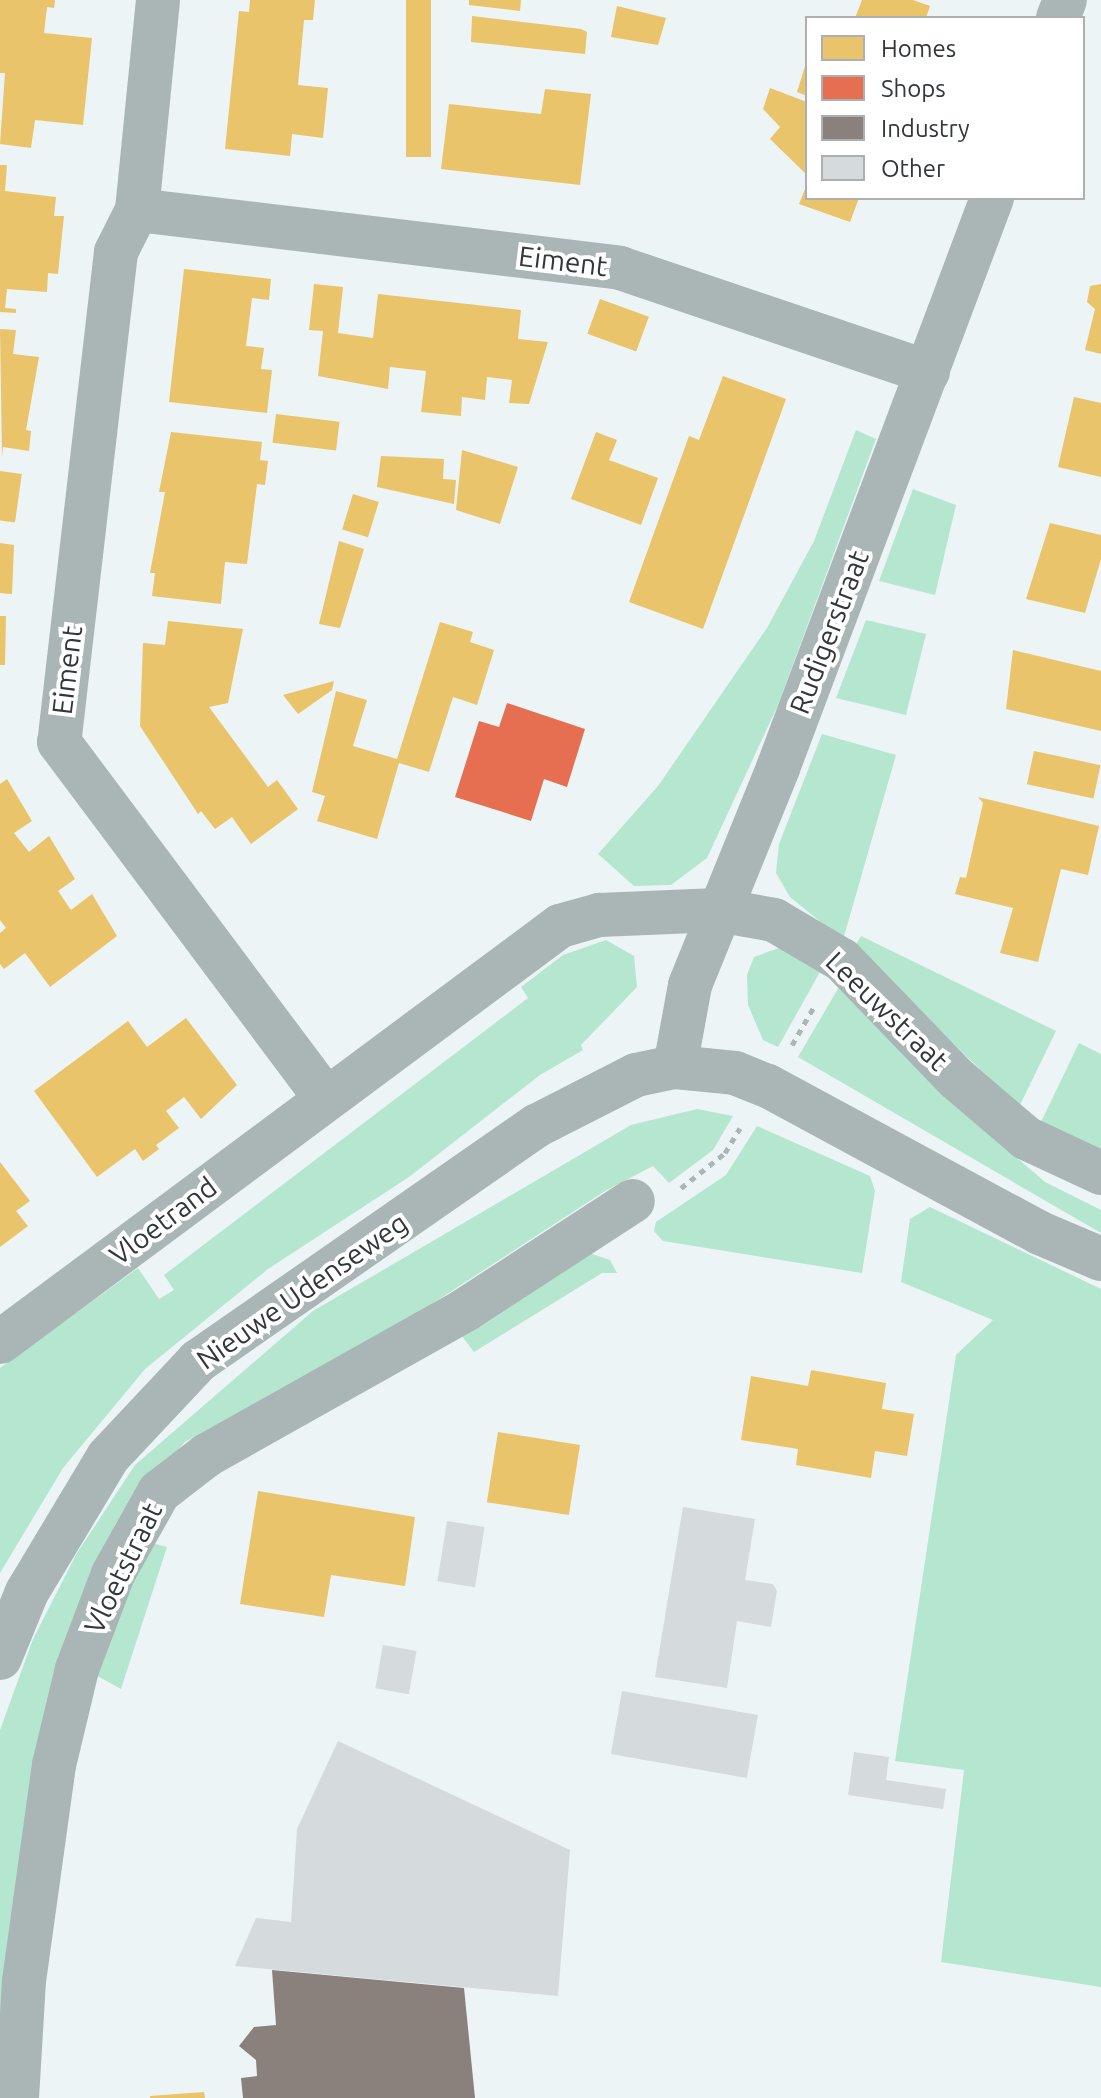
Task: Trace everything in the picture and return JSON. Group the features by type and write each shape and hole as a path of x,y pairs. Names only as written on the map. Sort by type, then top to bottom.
{"street":[{"name":"Eiment","path":"158,0 137,210 116,252 59,742 325,1098"},
{"name":"Rudigerstraat","path":"675,1067 690,985 928,372 991,200"},
{"name":"Eiment","path":"137,210 620,268 928,372"},
{"name":"Leeuwstraat","path":"325,1098 560,926 599,915 718,910 774,920 842,960 957,1079 1026,1138 1101,1173"},
{"path":"675,1067 735,1073 779,1091 1040,1233 1101,1259"},
{"name":"Nieuwe Udenseweg","path":"0,1658 27,1592 108,1457 198,1361 536,1126 636,1075 675,1067"},
{"name":"Vloetrand","path":"0,1342 325,1098"},
{"name":"Vloetstraat","path":"17,2098 24,1981 57,1752 77,1669 113,1574 159,1492 207,1455 439,1326 633,1201"}],"green space":[{"path":"856,430 876,439 778,705 707,858 671,885 634,886 598,854 658,786 767,628 814,541"},
{"path":"913,489 956,505 935,595 879,581"},
{"path":"866,620 926,634 906,715 836,698"},
{"path":"822,734 896,755 843,940 790,897 776,873 779,844"},
{"path":"861,936 1056,1031 1019,1107 854,948"},
{"path":"606,940 634,956 637,987 581,1045 583,1050 540,1075 409,1177 268,1269 145,1369 63,1468 0,1573 0,1368 138,1268 159,1299 174,1290 164,1275 528,998 521,987 563,955"},
{"path":"779,948 820,972 778,1047 763,1040 748,1005 747,975 754,957"},
{"path":"839,987 972,1119 1045,1182 1101,1210 1101,1233 798,1057"},
{"path":"1079,1043 1101,1054 1101,1165 1039,1126"},
{"path":"697,1109 733,1116 713,1150 669,1183 653,1166 605,1191 421,1311 185,1442 116,1523 83,1603 0,2098 0,1730 33,1639 77,1553 135,1465 313,1311 631,1125"},
{"path":"757,1126 870,1176 875,1191 862,1273 663,1241 654,1231 656,1222 726,1175"},
{"path":"930,1207 1101,1289 1101,1987 941,1962 964,1770 895,1761 956,1355 993,1320 901,1282 910,1219"},
{"path":"586,1252 610,1260 617,1273 602,1273 474,1352 461,1335"},
{"path":"148,1542 167,1547 121,1689 92,1673"}],"building: Homes":[{"path":"0,0 55,0 54,8 47,7 44,33 92,38 83,125 35,120 31,148 0,144 5,73 0,73"},
{"path":"250,0 315,0 313,20 304,20 298,85 328,88 323,138 292,134 290,156 225,149 239,11 249,12"},
{"path":"406,0 431,0 431,157 406,157"},
{"path":"469,0 521,0 520,11 469,5"},
{"path":"862,0 913,0 930,6 927,16 856,16"},
{"path":"617,6 666,18 658,45 611,37"},
{"path":"472,16 581,29 587,32 585,54 471,42"},
{"path":"805,66 805,95 797,92"},
{"path":"770,88 805,101 805,173 770,139 780,127 763,109"},
{"path":"545,89 591,94 580,185 441,169 449,104 541,114"},
{"path":"0,165 7,165 5,191 56,197 54,216 64,216 58,274 48,273 47,292 7,289 5,308 16,309 16,313 0,312"},
{"path":"805,189 805,200 858,200 850,222 799,204"},
{"path":"184,269 271,279 269,300 252,298 246,346 264,348 261,369 272,370 267,413 169,402"},
{"path":"314,284 343,287 338,333 373,338 378,294 521,310 518,339 548,342 529,404 509,403 512,380 487,377 485,400 462,397 461,416 421,412 426,371 390,367 388,389 318,376 323,331 309,330"},
{"path":"1101,284 1101,354 1085,350 1095,309 1087,302 1090,286"},
{"path":"600,299 649,317 636,352 587,334"},
{"path":"0,329 16,330 13,354 39,357 26,430 31,431 29,451 3,447 2,457"},
{"path":"723,376 786,399 703,629 629,602 689,436 699,440"},
{"path":"1074,397 1101,403 1101,477 1058,467"},
{"path":"276,414 340,422 336,451 272,443"},
{"path":"171,432 262,442 260,460 268,461 265,485 257,484 247,564 225,562 221,604 152,596 155,573 150,573 165,492 159,492"},
{"path":"596,432 617,440 609,460 658,478 641,525 571,499"},
{"path":"462,450 518,467 500,524 456,510"},
{"path":"381,456 444,459 443,479 456,480 454,504 377,487"},
{"path":"0,471 22,474 15,523 0,520"},
{"path":"353,494 379,502 368,537 342,529"},
{"path":"1050,523 1101,535 1101,559 1085,613 1026,599"},
{"path":"339,541 364,549 340,628 319,624"},
{"path":"0,543 14,545 12,594 0,593"},
{"path":"0,616 6,616 5,665 0,665"},
{"path":"168,621 243,629 228,703 209,707 268,787 277,780 298,809 251,844 232,817 215,829 201,811 198,814 140,726 143,643 165,645"},
{"path":"440,622 473,632 470,642 494,650 477,705 453,697 429,772 399,763 377,839 317,821 325,796 312,792 336,691 367,700 353,746 397,759"},
{"path":"1013,650 1101,671 1101,731 1006,709"},
{"path":"334,681 332,690 298,714 283,695"},
{"path":"1034,751 1101,765 1093,798 1027,784"},
{"path":"7,779 32,821 14,833 29,852 49,836 75,879 58,891 71,910 92,894 117,936 50,987 25,953 4,969 0,964 0,933 6,928 0,920 0,784"},
{"path":"978,797 1099,826 1088,875 1061,869 1038,962 1000,953 1013,908 955,894 960,877 966,878 983,803"},
{"path":"186,1018 237,1085 201,1119 184,1097 166,1111 179,1128 156,1145 159,1149 143,1161 135,1149 97,1177 34,1091 128,1021 147,1047"},
{"path":"0,1162 30,1201 16,1211 28,1226 0,1247"},
{"path":"811,1370 886,1383 882,1409 914,1414 907,1456 875,1451 871,1478 796,1465 798,1449 741,1440 751,1376 808,1386"},
{"path":"498,1432 580,1445 569,1515 487,1502"},
{"path":"258,1491 415,1517 405,1586 331,1575 324,1617 240,1604"},
{"path":"204,2092 205,2098 150,2098 150,2096"}],"building: Shops":[{"path":"507,703 585,729 567,787 544,779 531,821 455,797 479,721 499,727"}],"building: Industry":[{"path":"272,1970 464,1988 475,2098 243,2098 241,2078 257,2076 256,2060 239,2046 254,2027 276,2025"}],"building: Other":[{"path":"683,1507 755,1519 745,1580 773,1584 777,1591 771,1627 737,1621 727,1688 655,1677"},
{"path":"447,1521 485,1527 475,1587 437,1581"},
{"path":"383,1645 416,1651 409,1694 375,1688"},
{"path":"622,1691 758,1715 747,1778 611,1754"},
{"path":"338,1741 570,1850 558,1996 235,1966 256,1918 291,1922 297,1829"},
{"path":"854,1752 889,1757 886,1780 946,1789 943,1809 848,1795"}]}
